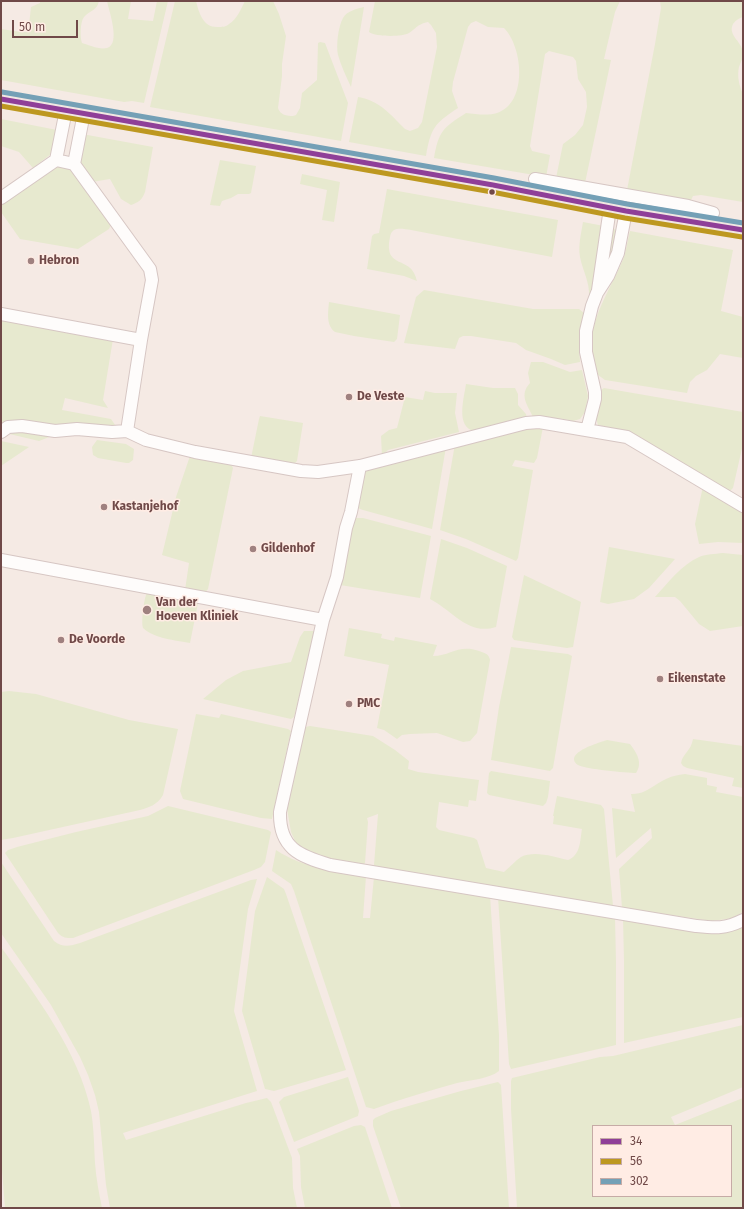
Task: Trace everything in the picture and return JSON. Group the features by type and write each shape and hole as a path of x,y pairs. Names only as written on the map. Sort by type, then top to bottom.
{"main road":[{"path":"1,98 493,185 626,211 743,230"}],"street":[{"path":"1,198 56,160 66,110"},
{"path":"74,164 84,113"},
{"path":"56,160 74,164 150,269 152,274 126,431"},
{"path":"535,179 688,206 713,213"},
{"path":"587,430 595,400 595,392 586,352 586,331 597,293 610,208"},
{"path":"597,293 608,276 618,253 626,211"},
{"path":"1,314 141,340"},
{"path":"1,432 8,427 15,426 55,431 77,429 112,432 126,431 146,440 195,452 301,471 318,472 360,466 526,423 539,422 627,437 743,506"},
{"path":"360,466 351,512 346,528 337,578 323,620 280,812 280,825 284,838 293,849 308,859 330,866 681,924 717,928 730,926 743,920"},
{"path":"1,560 323,620"}],"green space":[{"path":"40,1 99,1 97,7 83,19 81,26 81,38 82,43 97,48 107,48 111,45 114,34 107,1 131,1 128,19 153,21 157,1 168,1 144,103 132,101 124,102 1,80 1,29 26,32 29,25 31,7 40,3"},
{"path":"175,1 196,1 202,18 208,25 222,27 232,22 245,1 273,1 286,36 278,108 282,114 293,116 296,115 300,108 302,93 317,80 318,43 325,43 348,103 341,141 150,107"},
{"path":"375,1 620,1 615,12 604,59 611,60 585,183 556,178 563,144 575,135 583,125 587,107 586,92 578,79 576,61 573,57 549,51 545,54 530,146 532,151 550,155 546,177 434,158 440,135 447,126 466,113 486,115 497,113 507,107 514,98 518,87 518,61 515,48 510,37 504,28 488,27 476,21 471,23 468,27 453,82 452,91 458,108 444,118 435,128 430,139 426,156 349,142 358,97 372,101 384,108 405,129 410,131 418,128 422,122 437,47 436,33 428,22 419,25 409,33 401,35 383,36 369,32"},
{"path":"660,1 743,1 743,17 735,21 732,32 743,50 743,58 738,74 739,84 743,94 743,202 701,195 693,196 690,202 627,190 655,44 661,8"},
{"path":"364,7 351,87 338,55 338,36 343,18 352,11"},
{"path":"1,119 57,130 51,154 33,168 19,152 1,146"},
{"path":"82,134 153,147 145,192 140,200 131,205 121,199 110,179 92,182 77,161"},
{"path":"220,160 256,166 251,193 238,194 222,201 220,206 210,205"},
{"path":"56,164 71,167 111,225 109,229 78,249 20,239 1,212 1,202"},
{"path":"302,174 340,182 334,222 322,220 327,190 300,184"},
{"path":"387,189 558,220 552,257 411,230 398,229 393,231 390,237 389,248 391,254 394,259 410,268 417,281 404,276 367,269 372,236 379,233"},
{"path":"583,222 604,226 597,276 589,297 586,277 579,253"},
{"path":"610,228 617,230 613,252 607,269"},
{"path":"630,231 733,250 721,311 743,317 743,358 720,354 707,370 696,376 690,382 687,393 605,380 598,375 591,350 594,324 623,260"},
{"path":"424,290 533,309 579,309 584,313 579,345 580,362 565,365 526,350 516,343 471,336 463,336 459,338 455,349 404,343 416,297"},
{"path":"329,302 400,315 397,339 394,342 335,332 330,326 329,322"},
{"path":"1,318 113,339 103,400 108,408 65,398 62,410 111,419 120,432 62,432 39,441 1,432"},
{"path":"531,362 543,362 570,372 582,370 588,396 585,412 580,419 573,421 533,417 525,400 525,392 530,383 528,373"},
{"path":"466,384 493,388 515,388 518,394 518,405 526,414 527,419 475,431 469,429 465,424 462,412"},
{"path":"604,388 743,412 743,444 733,488 729,492 629,432 598,425 596,418 601,390"},
{"path":"425,391 435,393 457,393 455,413 459,432 388,450 382,456 381,436 389,430 397,428 405,397 423,400"},
{"path":"260,416 303,423 297,461 294,464 251,458"},
{"path":"543,427 537,458 534,463 515,460 512,466 533,470 518,558 516,561 466,539 440,530 455,444 498,432"},
{"path":"97,440 126,444 134,449 133,460 126,463 98,458 93,455 92,447"},
{"path":"1,441 29,447 1,466"},
{"path":"446,447 432,529 355,507 364,470"},
{"path":"190,456 231,464 233,468 208,589 204,594 185,590 189,563 162,555 176,497"},
{"path":"703,486 743,513 743,543 718,542 699,544 695,524"},
{"path":"352,518 363,518 431,536 420,598 340,585"},
{"path":"441,539 467,548 507,566 496,627 486,629 469,625 430,599"},
{"path":"609,547 675,559 649,588 634,599 608,604 600,602"},
{"path":"723,553 743,555 743,626 710,631 699,624 675,597 655,597 675,575 692,560 705,555"},
{"path":"524,575 581,602 573,647 567,648 514,640 512,637"},
{"path":"147,592 197,600 198,603 190,643 159,637 143,628 143,610"},
{"path":"349,628 382,634 381,638 394,641 395,637 437,645 433,656 465,649 472,649 488,655 490,660 477,733 470,741 463,742 437,733 402,735 397,739 384,730 377,728 389,665 344,656"},
{"path":"304,631 316,631 294,717 291,719 203,699 226,680 243,671 291,662 300,637"},
{"path":"511,647 568,654 572,656 553,768 550,771 491,760 499,707"},
{"path":"9,691 36,694 129,720 178,729 163,795 161,798 153,805 140,810 1,840 1,692"},
{"path":"196,714 219,718 221,714 288,729 291,731 272,819 261,818 183,799 180,791"},
{"path":"310,726 373,736 409,761 408,769 418,772 479,780 476,801 469,800 468,807 439,802 436,827 439,830 477,840 486,868 504,872 521,857 532,854 568,860 572,858 578,851 582,829 553,824 557,796 601,805 604,809 613,906 375,867 378,814 367,818 365,863 363,865 319,859 299,848 291,832 287,809 301,728"},
{"path":"693,739 743,746 743,788 732,786 734,778 683,766 681,763 683,757 691,746"},
{"path":"607,740 630,744 637,754 639,762 636,773 589,768 578,765 574,761 575,756 579,752"},
{"path":"491,771 550,781 546,803 543,806 489,795 487,793 489,773"},
{"path":"685,774 707,778 707,785 717,787 716,792 743,797 743,912 733,918 712,921 622,908 619,869 652,838 651,828 616,858 612,808 635,812 631,794 641,793 668,778"},
{"path":"168,806 268,830 271,832 265,862 261,867 254,870 73,938 68,938 63,937 58,933 5,853 8,850 17,847 148,816"},
{"path":"276,850 308,865 366,876 363,918 370,918 374,877 490,895 499,1035 499,1071 485,1078 457,1083 405,1098 374,1109 366,1107 294,891 291,884 272,871"},
{"path":"1,862 54,941 60,945 67,946 80,943 257,879 248,909 234,1011 257,1091 123,1133 126,1140 246,1103 267,1098 271,1102 292,1158 293,1188 297,1208 110,1208 106,1185 99,1112 88,1075 80,1057 51,1005 1,933"},
{"path":"267,877 284,889 346,1070 274,1091 265,1089 242,1011 255,911"},
{"path":"498,897 615,917 616,1045 511,1069 509,1064"},
{"path":"623,918 743,925 743,1017 624,1043"},
{"path":"1,947 41,1004 77,1067 91,1111 95,1169 102,1208 5,1208 1,1157"},
{"path":"743,1025 743,1087 671,1117 675,1125 743,1098 743,1208 517,1208 511,1109 512,1078 600,1057 613,1056"},
{"path":"348,1077 359,1111 358,1116 294,1142 279,1102 284,1097"},
{"path":"498,1082 501,1085 509,1208 401,1208 373,1126 373,1120 391,1111"},
{"path":"361,1125 365,1127 392,1208 305,1208 301,1187 300,1156 297,1149 354,1126"}],"transit line":[{"name":"302","path":"2,92 494,178 627,204 743,223"},
{"name":"34","path":"1,99 493,185 626,211 743,230"},
{"name":"56","path":"1,106 492,192 625,218 742,237"}],"place":[{"name":"Hebron","path":"31,261"},
{"name":"De Veste","path":"349,397"},
{"name":"Kastanjehof","path":"104,507"},
{"name":"Gildenhof","path":"253,549"},
{"name":"Van der Hoeven Kliniek","path":"147,610"},
{"name":"De Voorde","path":"61,640"},
{"name":"Eikenstate","path":"660,679"},
{"name":"PMC","path":"349,704"}]}
